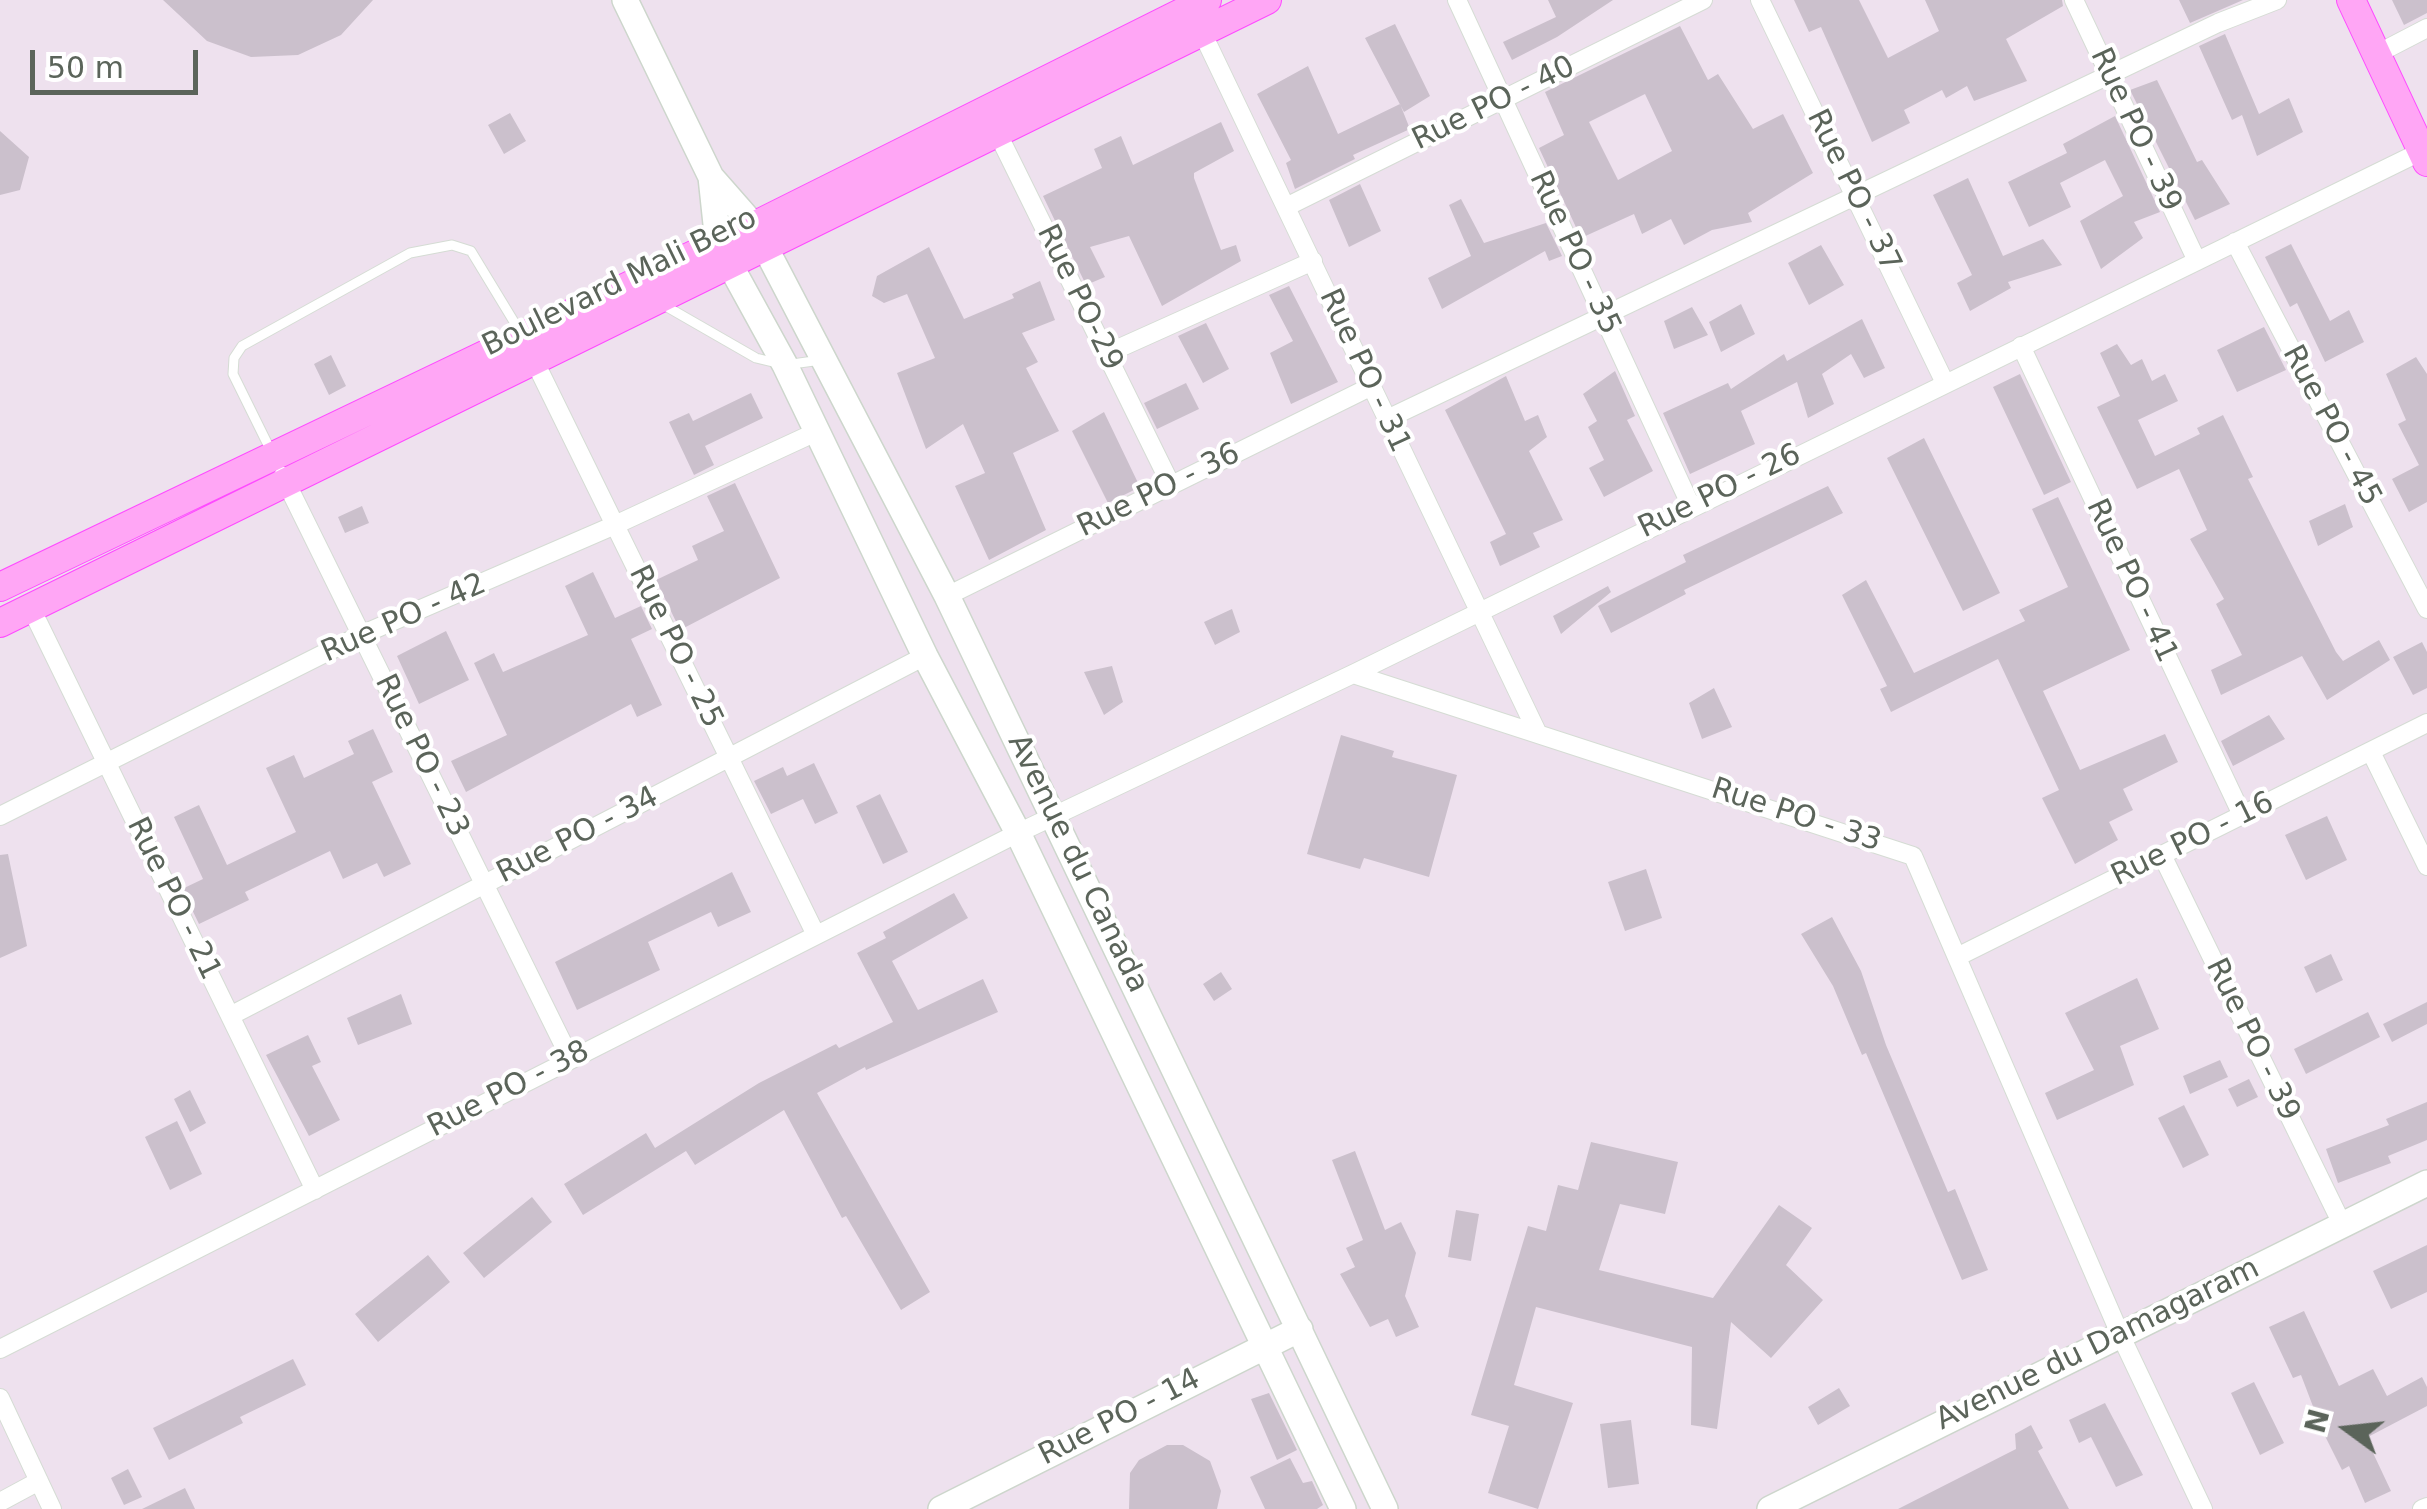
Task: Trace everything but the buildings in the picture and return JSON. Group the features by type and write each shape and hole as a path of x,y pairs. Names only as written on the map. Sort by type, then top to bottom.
{"main road":[{"name":"Boulevard Mali Bero","path":"0,623 286,483 528,347 760,237 1200,14 1268,0"},
{"path":"2351,0 2424,157"},
{"name":"Boulevard Mali Bero","path":"0,587 272,453 528,347 655,300 724,254"}],"street":[{"path":"624,0 711,177 724,254"},
{"name":"Rue PO - 35","path":"1457,0 1691,506"},
{"name":"Rue PO - 40","path":"1286,207 1703,0"},
{"name":"Rue PO - 37","path":"1760,0 1945,383"},
{"name":"Rue PO - 39","path":"2074,0 2197,261"},
{"path":"1387,419 2277,0"},
{"name":"Rue PO - 31","path":"1200,14 1286,207 1538,734"},
{"path":"2375,55 2427,28"},
{"name":"Rue PO-29","path":"992,122 1171,486"},
{"name":"Rue PO - 26","path":"1018,832 1354,674 2235,242 2424,157"},
{"name":"Avenue du Canada","path":"711,177 760,237 947,596 1386,1509"},
{"name":"Rue PO - 45","path":"2235,242 2427,610"},
{"name":"Avenue du Canada","path":"724,254 785,365 814,433 925,656 1018,832 1343,1509"},
{"path":"1106,354 1312,261"},
{"name":"Rue PO - 41","path":"2021,346 2242,815"},
{"name":"Rue PO - 25","path":"528,347 816,935"},
{"name":"Rue PO - 36","path":"947,596 1372,386"},
{"name":"Rue PO - 42","path":"0,816 108,766 361,635 616,526 814,433"},
{"name":"Rue PO - 23","path":"272,453 570,1058"},
{"name":"Rue PO - 21","path":"31,608 315,1190"},
{"name":"Rue PO - 34","path":"230,1016 925,656"},
{"name":"Rue PO - 33","path":"1354,674 1913,856 2120,1334 2203,1509"},
{"name":"Rue PO - 16","path":"1959,956 2427,723"},
{"path":"2370,752 2427,866"},
{"name":"Rue PO - 38","path":"0,1349 1018,832"},
{"name":"Rue PO - 39","path":"2162,855 2342,1224"},
{"name":"Avenue du Damagaram","path":"1770,1509 2427,1183"},
{"name":"Rue PO - 14","path":"941,1509 1264,1344 1300,1330"},
{"path":"0,1398 52,1509"},
{"path":"0,1502 39,1481"}],"lane":[{"path":"272,453 232,374 234,358 242,346 410,252 452,245 470,251 528,347"},
{"path":"655,300 736,350 785,365 826,359"}]}
